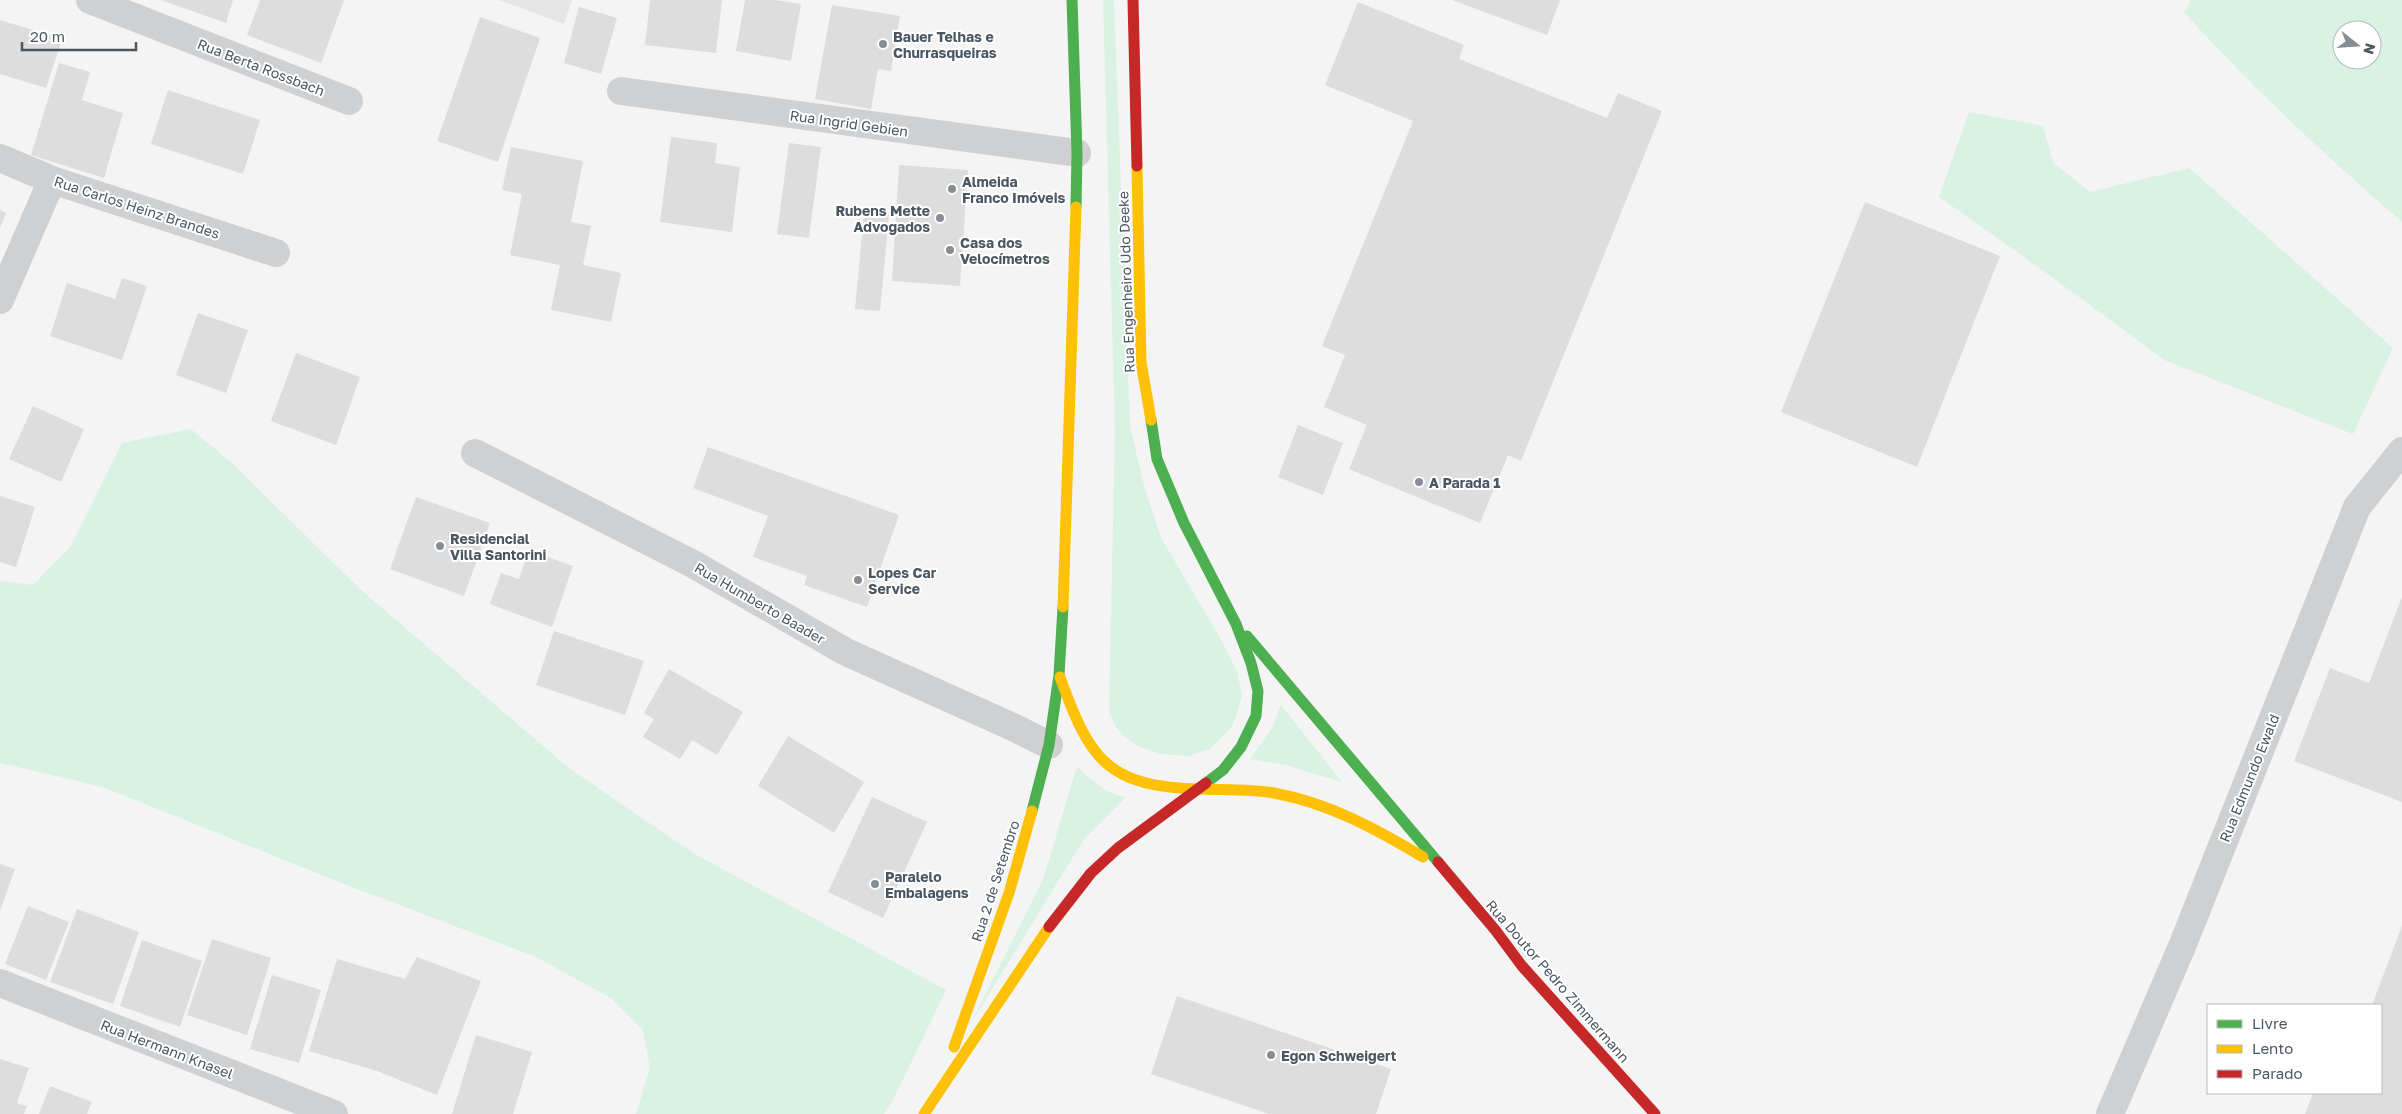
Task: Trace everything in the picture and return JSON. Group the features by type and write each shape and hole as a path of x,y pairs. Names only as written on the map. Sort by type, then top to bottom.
{"main road":[{"path":"1059,675 1067,542 1077,153 1072,0"},
{"name":"Rua Engenheiro Udo Deeke","path":"1133,0 1141,362 1155,450 1184,523 1236,624 1251,662 1258,691 1256,716 1235,754 1223,770 1200,789"},
{"name":"Rua Doutor Pedro Zimmermann","path":"1236,624 1496,931 1522,966 1655,1114"},
{"name":"Rua Doutor Pedro Zimmermann","path":"1059,675 1082,736 1111,769 1143,783 1200,789 1253,790 1308,801 1363,822 1440,866"},
{"name":"Rua 2 de Setembro","path":"939,1091 1009,893 1049,745 1059,675"},
{"name":"Rua 2 de Setembro","path":"924,1114 1004,991 1055,918 1091,873 1118,848 1200,789"}],"street":[{"name":"Rua Berta Rossbach","path":"90,0 349,101"},
{"name":"Rua Ingrid Gebien","path":"621,91 1077,153"},
{"name":"Rua Carlos Heinz Brandes","path":"0,158 52,180 276,253"},
{"path":"0,300 52,180"},
{"name":"Rua Edmundo Ewald","path":"2110,1114 2182,944 2357,507 2402,451"},
{"name":"Rua Humberto Baader","path":"475,453 693,564 846,652 1049,745"},
{"name":"Rua Hermann Knasel","path":"0,983 334,1114"}],"shaded area":[{"path":"499,0 572,0 564,24"}],"green space":[{"path":"1103,0 1114,0 1130,426 1144,486 1161,538 1223,643 1237,671 1242,697 1232,727 1211,748 1189,756 1161,754 1139,747 1125,737 1115,726 1109,711 1115,430"},
{"path":"2191,0 2402,0 2402,222 2345,172 2209,40 2184,12"},
{"path":"1969,112 2043,126 2053,162 2090,192 2189,168 2393,348 2353,434 2164,360 2041,269 1939,197"},
{"path":"191,429 234,465 361,590 569,768 693,853 946,990 894,1098 884,1114 636,1114 650,1068 643,1030 611,998 534,956 352,887 103,787 0,763 0,581 33,585 71,546 122,443"},
{"path":"1281,705 1342,782 1286,765 1250,759 1272,728"},
{"path":"1077,766 1099,786 1112,793 1126,797 1084,839 970,1025 1044,877"}],"building":[{"path":"161,0 233,0 226,23"},
{"path":"260,0 344,0 321,63 247,35"},
{"path":"650,0 722,0 716,53 645,45"},
{"path":"745,0 775,0 801,4 791,61 736,51"},
{"path":"1452,0 1560,0 1547,35"},
{"path":"1358,2 1464,45 1459,59 1607,118 1618,93 1662,111 1521,461 1508,455 1480,523 1349,469 1367,425 1324,407 1345,355 1322,346 1413,121 1325,85"},
{"path":"832,5 900,16 891,71 878,69 871,109 815,99"},
{"path":"579,7 617,18 601,74 564,63"},
{"path":"480,17 540,38 498,162 437,141"},
{"path":"0,20 62,39 46,88 0,74"},
{"path":"59,63 90,72 82,100 123,113 104,178 31,155"},
{"path":"168,90 260,120 243,174 151,144"},
{"path":"671,137 717,143 715,163 740,167 732,232 660,222"},
{"path":"789,143 821,147 809,238 777,234"},
{"path":"511,147 583,161 571,222 591,226 583,265 621,273 611,322 551,310 560,265 510,255 522,194 502,190"},
{"path":"899,165 968,170 960,286 892,281"},
{"path":"1865,202 2000,256 1917,467 1781,412"},
{"path":"0,210 6,213 0,228"},
{"path":"864,213 889,215 880,311 855,309"},
{"path":"122,278 147,286 122,360 50,336 67,283 115,299"},
{"path":"198,313 248,330 226,393 176,375"},
{"path":"296,353 360,377 336,445 271,421"},
{"path":"33,406 84,429 61,482 9,459"},
{"path":"1298,425 1343,443 1323,495 1278,477"},
{"path":"708,447 899,515 867,607 804,585 807,576 753,557 768,516 693,488"},
{"path":"0,496 35,507 16,567 0,562"},
{"name":"Residencial Villa Santorini","path":"416,497 490,523 464,596 390,569"},
{"path":"529,550 573,566 552,627 490,604 501,573 519,579"},
{"path":"2402,597 2402,802 2294,761 2330,668 2369,683"},
{"path":"554,631 644,661 625,715 536,685"},
{"path":"669,669 743,712 717,755 692,740 680,759 643,737 654,719 644,713"},
{"path":"788,736 864,782 834,833 758,786"},
{"path":"872,797 927,822 883,918 828,892"},
{"path":"0,864 15,869 0,911"},
{"path":"28,906 69,922 46,980 5,964"},
{"path":"77,909 139,932 113,1004 50,982"},
{"path":"2402,926 2402,1114 2305,1114 2313,1094 2382,1094 2382,1004 2372,1004"},
{"path":"212,939 271,958 247,1035 187,1015"},
{"path":"142,940 202,961 180,1027 120,1006"},
{"path":"417,957 481,981 437,1095 377,1071 309,1051 337,959 405,979"},
{"path":"272,975 321,990 299,1063 250,1049"},
{"path":"1177,996 1391,1069 1376,1114 1269,1114 1151,1074"},
{"path":"476,1035 532,1052 513,1114 452,1114"},
{"path":"0,1059 29,1068 17,1103 27,1106 24,1114 0,1114"},
{"path":"50,1086 92,1102 87,1114 39,1114"}],"traffic: fast":[{"path":"1072,0 1077,153 1076,207"},
{"path":"1151,420 1157,459 1184,523 1236,624 1251,663 1258,691 1256,716 1241,747 1223,770 1206,783"},
{"path":"1032,811 1049,745 1059,675 1063,607"},
{"path":"1247,636 1438,862"}],"traffic: slow":[{"path":"1137,166 1141,362 1151,420"},
{"path":"1063,607 1076,207"},
{"path":"1060,677 1071,706 1093,749 1107,764 1124,775 1144,782 1170,787 1256,791 1294,797 1352,818 1423,857"},
{"path":"954,1047 1009,893 1032,811"},
{"path":"924,1114 1049,927"}],"traffic: jam":[{"path":"1133,0 1137,166"},
{"path":"1049,927 1091,873 1118,848 1206,783"},
{"path":"1438,862 1496,931 1522,966 1655,1114"}],"place":[{"name":"Bauer Telhas e Churrasqueiras","path":"883,44"},
{"name":"Almeida Franco Imóveis","path":"952,189"},
{"name":"Rubens Mette Advogados","path":"940,218"},
{"name":"Casa dos Velocímetros","path":"950,250"},
{"name":"A Parada 1","path":"1419,482"},
{"name":"Residencial Villa Santorini","path":"440,546"},
{"name":"Lopes Car Service","path":"858,580"},
{"name":"Paralelo Embalagens","path":"875,884"},
{"name":"Egon Schweigert","path":"1271,1055"}]}
